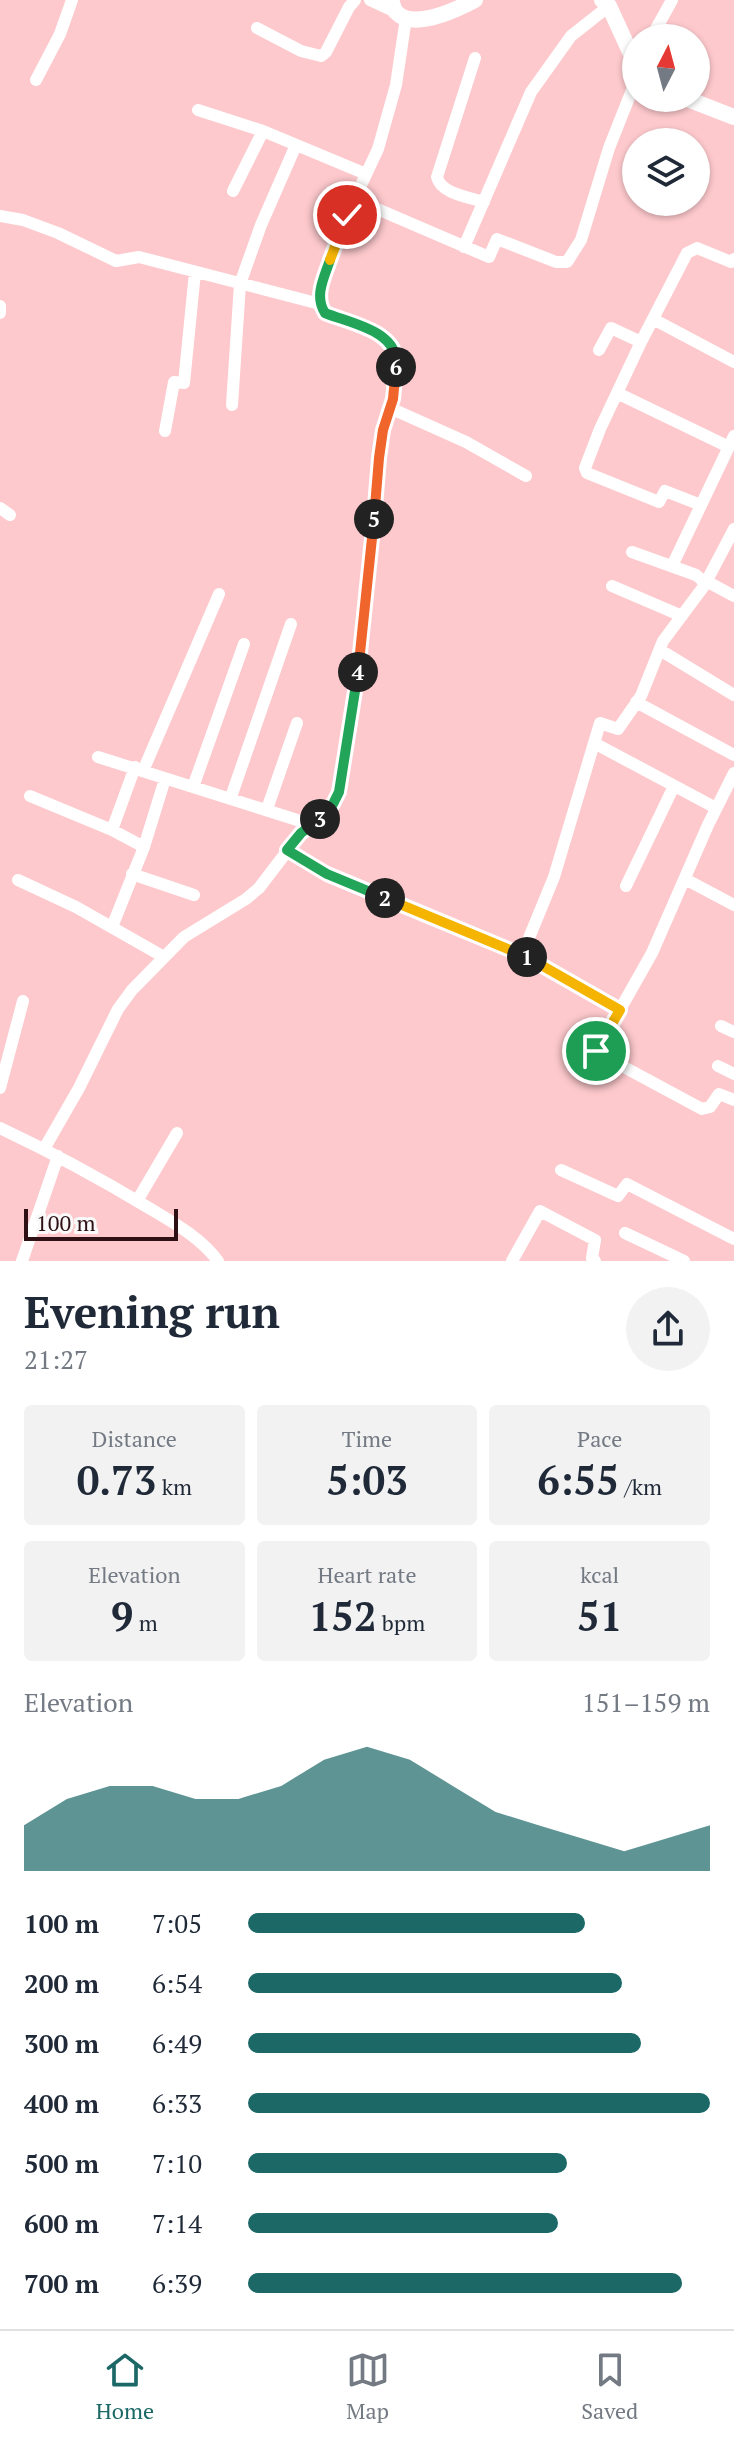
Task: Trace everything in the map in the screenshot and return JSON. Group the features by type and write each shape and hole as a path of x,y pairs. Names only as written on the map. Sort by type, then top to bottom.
{"street":[{"path":"36,80 60,34 72,0"},
{"path":"257,28 301,51 321,56 355,0"},
{"path":"370,0 428,18 450,14 475,0"},
{"path":"659,24 672,0"},
{"path":"464,247 531,92 571,36 606,3 622,36"},
{"path":"44,1149 79,1088 118,1009 132,990 184,937 259,888 301,833 333,804 344,771 367,599 379,458 397,357 393,345 384,337 325,313 320,304 320,293 354,199 378,149 396,85 398,10"},
{"path":"475,58 437,177 438,183 445,189 484,202"},
{"path":"710,107 733,115"},
{"path":"198,110 263,131 366,174"},
{"path":"354,199 489,257 497,239 562,263 571,259 581,240 623,112"},
{"path":"233,191 263,131"},
{"path":"232,405 240,284 261,225 296,145"},
{"path":"0,216 23,220 58,233 116,261 139,257 320,304"},
{"path":"701,505 665,491 659,502 587,473 585,468 641,342 689,250 697,248 731,262 734,259"},
{"path":"165,431 174,382 184,383 195,272"},
{"path":"0,306 0,313"},
{"path":"653,319 734,362"},
{"path":"599,350 611,328 641,342"},
{"path":"617,393 731,442 672,566"},
{"path":"390,408 466,442 526,476"},
{"path":"522,955 554,877 600,723 618,729 636,702 660,650 705,583 734,529"},
{"path":"632,552 696,575 705,583 734,596"},
{"path":"612,586 682,616"},
{"path":"112,830 219,594"},
{"path":"231,797 291,624"},
{"path":"193,787 244,644"},
{"path":"660,650 734,695"},
{"path":"636,702 734,755"},
{"path":"267,809 297,723"},
{"path":"594,743 716,808"},
{"path":"98,757 313,825"},
{"path":"734,773 652,953 596,1051 598,1055 702,1109 710,1107 719,1094 734,1100"},
{"path":"112,927 144,847 165,779"},
{"path":"626,886 674,786"},
{"path":"30,796 112,830 144,847"},
{"path":"287,850 327,874 522,955 620,1010"},
{"path":"132,874 194,895"},
{"path":"685,879 734,905"},
{"path":"18,880 164,957"},
{"path":"0,1088 23,1001"},
{"path":"721,1026 734,1032"},
{"path":"718,1066 734,1074"},
{"path":"0,1128 58,1156 187,1231 218,1261"},
{"path":"137,1201 177,1133"},
{"path":"22,1261 58,1156"},
{"path":"561,1170 618,1196 625,1185 629,1185 734,1239"},
{"path":"512,1261 540,1211 595,1240 592,1258 595,1261"},
{"path":"625,1233 684,1261"}],"route":[{"path":"347,215 320,293 320,304 325,313 384,337 393,345 397,357 393,399 383,430 379,458 367,599 344,771 333,804 287,850 327,874 522,955 620,1010 596,1051"}]}
